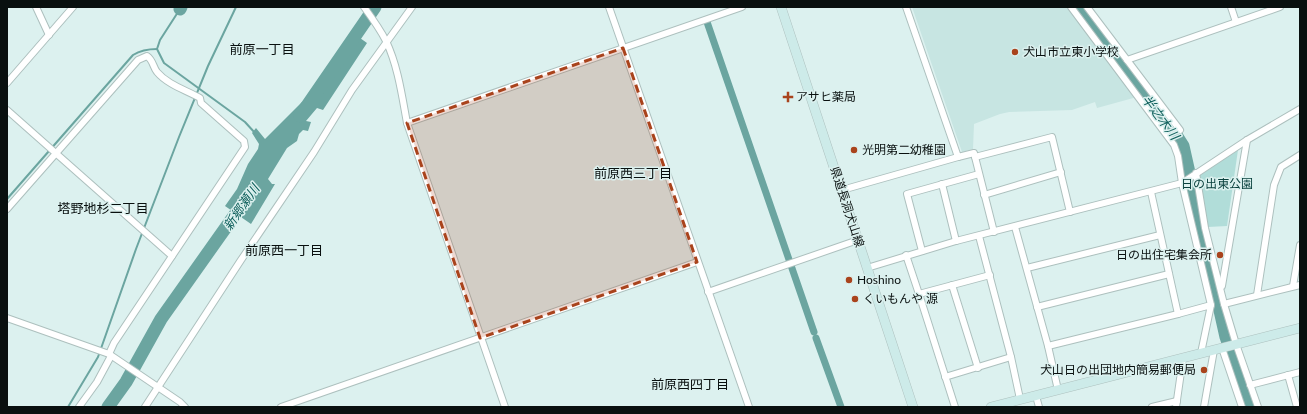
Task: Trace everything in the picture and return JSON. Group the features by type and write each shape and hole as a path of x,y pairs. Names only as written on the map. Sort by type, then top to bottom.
{"main road":[{"name":"県道長洞犬山線","path":"781,7 914,407"},
{"path":"991,407 1300,328"}],"street":[{"path":"36,7 49,35"},
{"path":"7,83 73,7"},
{"path":"364,7 386,42 396,72 407,123 505,407"},
{"path":"145,407 314,152 352,90 412,7"},
{"path":"609,7 749,407"},
{"path":"407,123 742,7"},
{"path":"906,7 958,157"},
{"path":"1071,7 1174,146 1178,156 1211,306 1201,353"},
{"path":"1087,7 1180,130"},
{"path":"1231,7 1236,22"},
{"path":"1127,60 1280,7"},
{"path":"7,208 138,60 147,56 150,58 157,72 180,89 200,98 201,103 244,141 245,147 114,343 97,382 80,407"},
{"path":"7,110 172,256"},
{"path":"868,268 906,255 956,241 1151,192 1184,182 1247,140 1300,110"},
{"path":"975,157 1052,137 1070,212"},
{"path":"1221,288 1247,140"},
{"path":"842,190 974,153 994,232"},
{"path":"1257,295 1274,185 1281,167 1300,155"},
{"path":"984,195 1061,172"},
{"path":"1196,173 1205,228 1224,304 1258,407"},
{"path":"922,251 907,194 979,174"},
{"path":"942,184 956,241"},
{"path":"1151,192 1178,314"},
{"path":"1015,227 1048,346 1058,390"},
{"path":"1027,268 1160,235"},
{"path":"979,236 1011,358 1020,400"},
{"path":"708,292 858,240"},
{"path":"1224,304 1297,286 1300,245"},
{"path":"906,255 920,294 954,407"},
{"path":"281,407 698,262"},
{"path":"1037,307 1169,274"},
{"path":"920,294 990,275"},
{"path":"952,285 978,368"},
{"path":"1048,346 1211,306"},
{"path":"7,318 108,354 180,402 185,407"},
{"path":"1204,407 1220,348"},
{"path":"1220,348 1242,407"},
{"path":"945,377 1011,358"},
{"path":"1152,407 1176,404 1183,358"},
{"path":"1250,385 1300,372"},
{"path":"1288,375 1297,407"},
{"path":"1036,396 1039,407"}],"highlighted area":[{"path":"623,48 697,262 480,338 407,123"}],"shaded area":[{"name":"犬山市立東小学校","path":"912,7 1069,7 1137,97 1097,108 1095,102 1072,110 1009,112 1000,114 974,124 973,149 962,152"}],"green space":[{"name":"日の出東公園","path":"1238,150 1227,226 1208,227 1199,176"}],"water":[{"path":"360,38 367,43 323,110 317,108 306,121 311,122 308,131 303,130 299,134 297,141 287,148 268,179 272,184 275,184 251,224 225,206 237,189 248,164 258,149 259,144 252,133 256,128 265,139 302,102 313,103 328,83 336,67"}],"waterway":[{"path":"68,407 98,357 136,249 179,137 208,66 236,7"},
{"name":"新郷瀬川","path":"300,116 375,7"},
{"name":"半之木川","path":"1079,7 1183,146 1226,337 1250,407"},
{"path":"180,9 160,40 157,49 164,63 245,122 255,133"},
{"path":"707,22 814,332"},
{"path":"7,199 133,55 145,50 157,49"},
{"name":"新郷瀬川","path":"108,407 126,382 161,319 246,199"},
{"path":"816,338 841,407"}],"place":[{"name":"犬山市立東小学校","path":"1015,52"},
{"name":"アサヒ薬局","path":"788,97"},
{"name":"光明第二幼稚園","path":"854,150"},
{"name":"日の出住宅集会所","path":"1220,255"},
{"name":"Hoshino","path":"849,280"},
{"name":"くいもんや 源","path":"855,299"},
{"name":"犬山日の出団地内簡易郵便局","path":"1204,370"}],"district":[{"name":"前原一丁目","path":"262,49"},
{"name":"前原西三丁目","path":"633,173"},
{"name":"塔野地杉二丁目","path":"103,208"},
{"name":"前原西一丁目","path":"284,250"},
{"name":"前原西四丁目","path":"690,384"}]}
